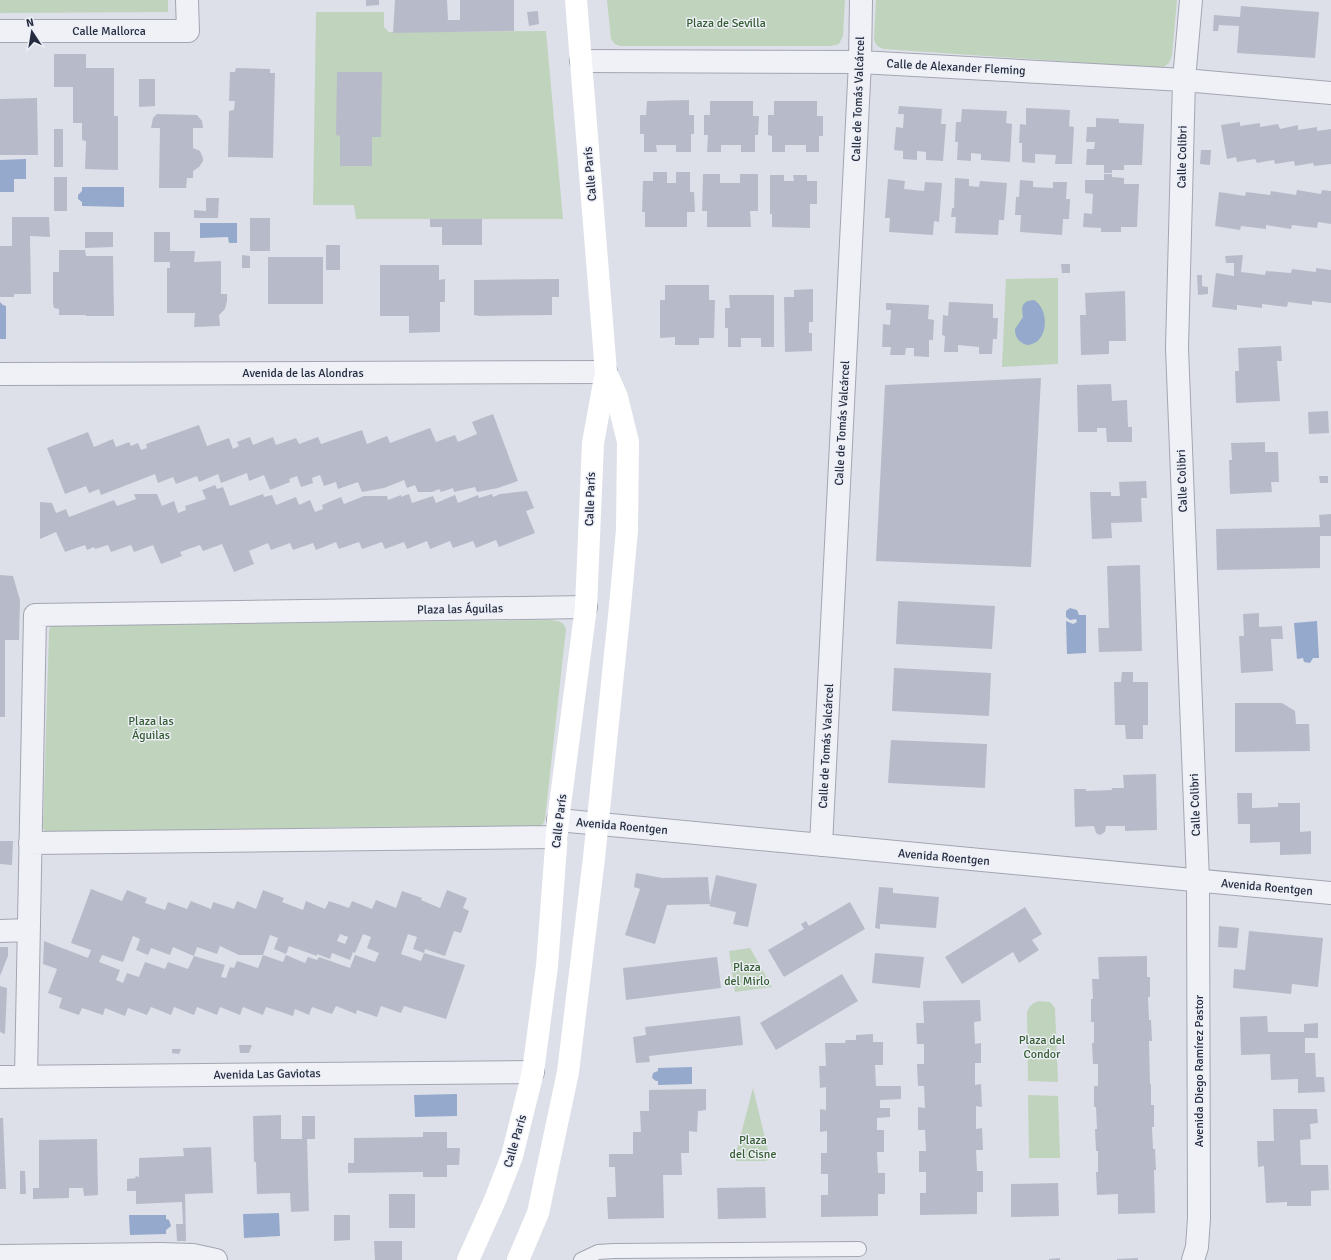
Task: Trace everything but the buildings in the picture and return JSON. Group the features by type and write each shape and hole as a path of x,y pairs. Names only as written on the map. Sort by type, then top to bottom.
{"main road":[{"name":"Calle París","path":"473,1258 512,1156 533,1072 547,966 557,829 586,607 593,443 606,372 576,0"},
{"name":"Calle París","path":"518,1260 538,1214 568,1072 597,824 620,606 627,530 628,442 617,397 606,372"},
{"path":"586,607 620,606"},
{"path":"533,1072 568,1072"}],"street":[{"name":"Calle Mallorca","path":"0,31 188,31 187,0"},
{"name":"Calle de Tomás Valcárcel","path":"821,845 860,62 861,0"},
{"name":"Calle Colibri","path":"1191,0 1184,80 1177,348 1198,881"},
{"name":"Calle de Alexander Fleming","path":"581,61 860,62 1184,80 1331,93"},
{"name":"Avenida de las Alondras","path":"0,374 606,372"},
{"name":"Plaza las Águilas","path":"26,1076 35,615 586,607"},
{"name":"Avenida Roentgen","path":"557,829 597,824 1331,893"},
{"path":"30,843 557,829"},
{"name":"Avenida Diego Ramírez Pastor","path":"1193,1260 1199,1218 1198,881"},
{"path":"0,931 28,930"},
{"name":"Avenida Las Gaviotas","path":"0,1077 533,1072"},
{"path":"0,1256 160,1254 193,1255 216,1260"}],"lane":[{"path":"581,1260 598,1252 614,1251 859,1249"}],"green space":[{"path":"0,0 168,0 168,12 0,13"},
{"name":"Plaza de Sevilla","path":"607,0 845,0 843,36 839,44 831,46 620,46 615,44 611,39"},
{"path":"876,0 1177,0 1172,55 1168,63 1161,68 884,49 877,46 874,39"},
{"path":"316,12 384,12 384,27 389,32 546,31 563,219 356,219 354,205 313,205"},
{"path":"1058,278 1058,364 1002,367 1006,279"},
{"name":"Plaza las Águilas","path":"549,620 561,622 566,629 545,819 543,824 540,826 351,827 49,834 43,828 50,627"},
{"name":"Plaza del Mirlo","path":"750,948 772,987 735,992 729,951"},
{"name":"Plaza del Condor","path":"1039,1001 1050,1002 1055,1008 1058,1082 1028,1081 1027,1013 1028,1008 1031,1005"},
{"name":"Plaza del Cisne","path":"753,1088 770,1159 766,1161 736,1161 735,1157"},
{"name":"Plaza del Condor","path":"1028,1095 1058,1096 1060,1158 1029,1158"}],"water":[{"path":"26,159 26,179 14,179 14,192 0,192 0,160"},
{"path":"82,187 124,187 124,207 82,206 82,202 78,199 78,195 82,191"},
{"path":"200,223 237,223 237,243 229,243 228,237 200,238"},
{"path":"1034,300 1039,304 1043,311 1045,326 1040,339 1027,345 1018,339 1015,329 1023,317 1023,305"},
{"path":"0,302 6,306 6,339 0,339"},
{"path":"1070,608 1077,610 1079,615 1086,615 1086,653 1067,654 1066,621 1073,624 1077,622 1076,619 1070,620 1066,617 1066,611"},
{"path":"1317,621 1319,658 1313,658 1310,663 1304,662 1303,658 1297,659 1294,623"},
{"path":"692,1067 692,1084 658,1085 658,1081 652,1078 653,1073 658,1071 658,1068"},
{"path":"457,1094 457,1116 415,1117 414,1095"},
{"path":"279,1213 280,1236 244,1238 243,1214"},
{"path":"129,1215 166,1215 166,1219 169,1220 171,1226 166,1230 166,1234 130,1235"}]}
